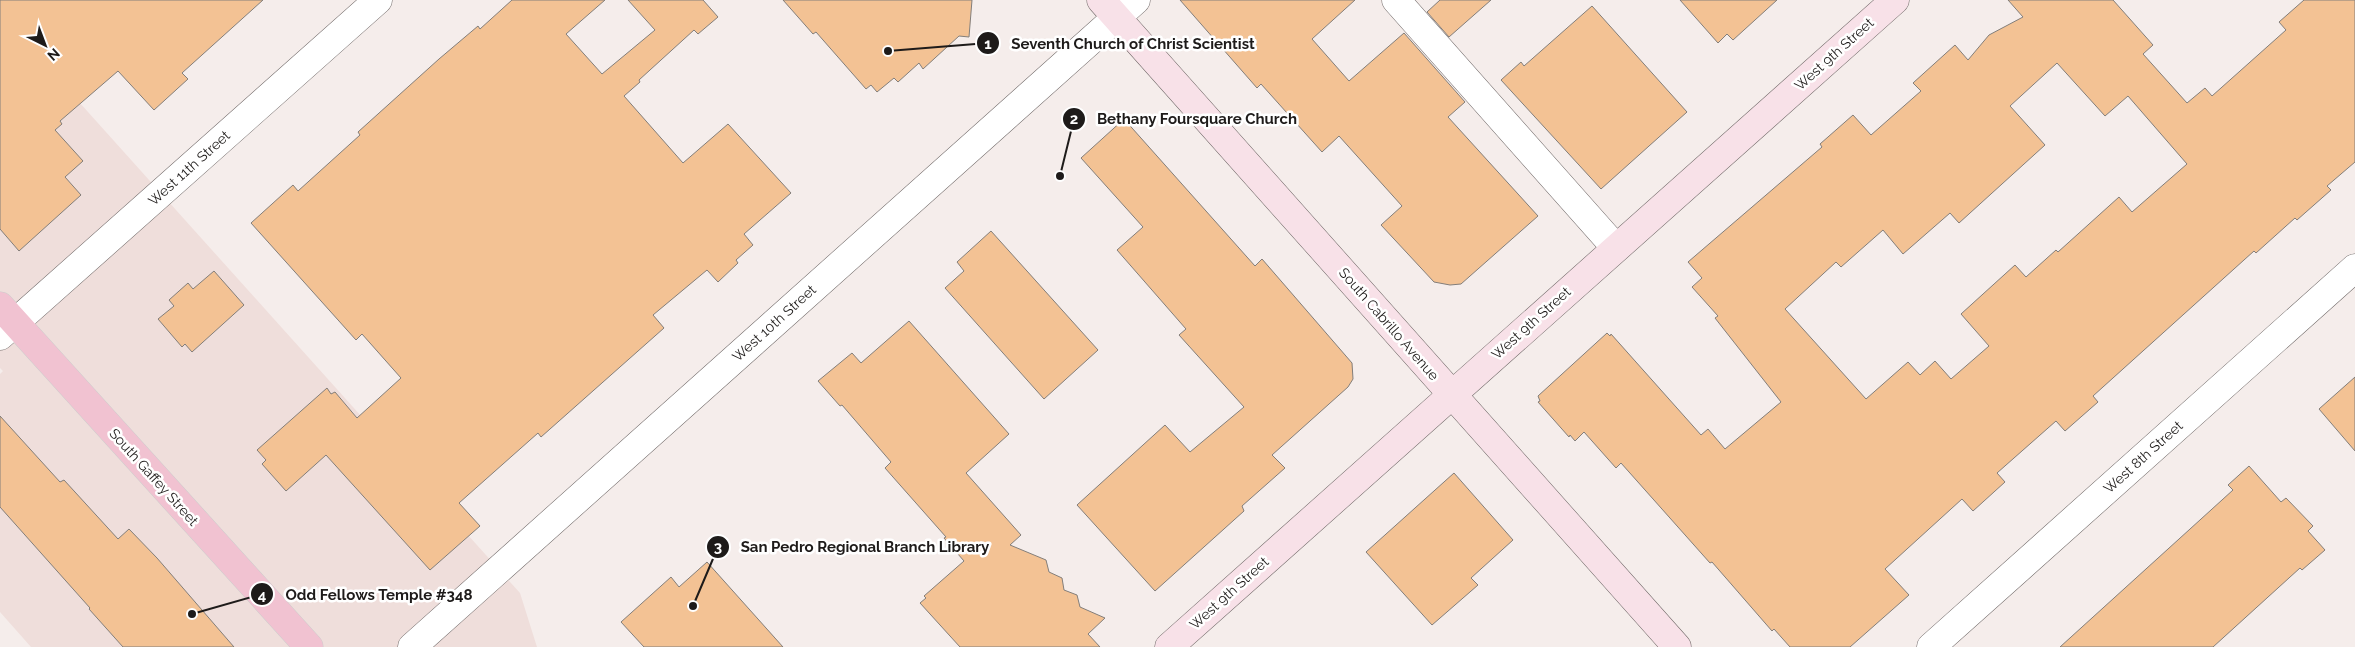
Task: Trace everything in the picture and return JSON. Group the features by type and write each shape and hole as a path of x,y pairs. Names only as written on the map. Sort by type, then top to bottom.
{"main road":[{"name":"West 9th Street","path":"1169,647 1895,0"},
{"name":"South Cabrillo Avenue","path":"1118,6 1451,395 1677,647"},
{"name":"South Gaffey Street","path":"5,322 309,647"}],"street":[{"name":"West 11th Street","path":"5,322 378,0"},
{"path":"1396,0 1616,248"},
{"name":"West 10th Street","path":"412,647 1118,6"},
{"name":"West 8th Street","path":"1931,647 2355,268"}],"shaded area":[{"path":"0,14 520,593 537,647 31,647 0,612 0,374 3,371 0,368"}],"building":[{"path":"0,0 263,0 182,73 188,79 154,110 118,71 60,121 62,124 55,130 83,161 65,177 81,195 19,251 0,229"},
{"path":"512,0 605,0 566,34 602,74 655,30 628,0 703,0 718,17 698,34 694,30 624,96 683,163 728,124 791,193 744,234 753,245 736,260 738,263 718,282 707,270 653,315 664,328 541,437 538,433 459,503 480,526 430,570 326,455 286,491 262,464 266,460 257,450 327,388 331,394 335,392 357,418 401,378 362,334 356,340 251,223 293,185 298,191 360,135 358,132 439,59 478,26 480,29"},
{"path":"783,0 972,0 969,37 959,36 923,69 919,63 898,82 894,78 877,92 871,85 866,89 816,32 813,34"},
{"path":"1180,0 1355,0 1312,39 1349,81 1404,33 1465,102 1448,117 1538,216 1461,284 1450,285 1434,282 1381,225 1402,206 1339,136 1322,152 1261,84 1257,88"},
{"path":"1440,0 1491,0 1449,37 1427,12"},
{"path":"1680,0 1777,0 1733,40 1727,34 1718,43"},
{"path":"2008,0 2113,0 2153,45 2143,54 2187,103 2205,88 2212,96 2286,30 2279,22 2304,0 2355,0 2355,162 2327,186 2331,190 2297,220 2295,218 2256,253 2254,251 2093,396 2098,402 2065,431 2056,421 1997,473 2005,482 1973,511 1962,499 1885,569 1909,595 1850,647 1790,647 1774,629 1772,631 1712,562 1710,563 1621,463 1616,468 1584,432 1575,441 1570,435 1569,437 1538,402 1540,401 1538,396 1607,333 1610,336 1611,334 1701,435 1708,429 1725,449 1781,402 1715,318 1718,316 1692,287 1702,278 1688,262 1822,147 1820,144 1853,115 1871,135 1921,91 1913,83 1955,45 1968,60 1989,35 2023,17","holes":["2057,63 2105,116 2128,96 2187,164 2132,212 2119,197 2058,252 2056,250 2026,277 2015,265 1961,314 1989,346 1951,379 1935,361 1920,375 1908,362 1866,399 1785,309 1836,262 1841,267 1883,230 1903,254 1950,213 1959,223 2045,145 2010,106"]},
{"path":"1592,6 1687,112 1601,189 1501,80 1521,62 1524,66"},
{"path":"1124,119 1255,266 1262,259 1352,363 1353,379 1348,387 1272,455 1285,468 1242,506 1244,511 1155,591 1077,505 1165,425 1190,452 1244,407 1179,335 1186,329 1117,250 1143,227 1081,158"},
{"path":"991,231 1098,350 1044,399 945,288 964,271 957,262"},
{"path":"214,271 244,305 192,352 185,344 182,347 158,319 174,306 169,300 188,283 193,289"},
{"path":"909,321 1009,434 966,473 1021,535 1010,545 1046,560 1049,572 1062,578 1064,590 1077,595 1080,607 1105,618 1088,634 1100,647 960,647 920,603 926,598 924,596 964,561 944,538 946,537 885,468 891,462 842,405 840,406 818,381 852,353 861,363"},
{"path":"2355,377 2355,451 2319,409"},
{"path":"0,416 60,482 64,480 118,539 129,529 157,558 234,647 123,647 0,507"},
{"path":"2249,466 2281,502 2286,498 2313,526 2308,531 2325,550 2302,570 2300,568 2213,647 2060,647 2233,490 2228,485"},
{"path":"1454,473 1513,540 1471,578 1478,585 1432,625 1366,552"},
{"path":"707,562 783,647 644,647 621,622 671,577 679,587"}],"place":[{"name":"Seventh Church of Christ Scientist","path":"888,51"},
{"name":"Bethany Foursquare Church","path":"1060,176"},
{"name":"San Pedro Regional Branch Library","path":"693,606"},
{"name":"Odd Fellows Temple #348","path":"192,614"}]}
